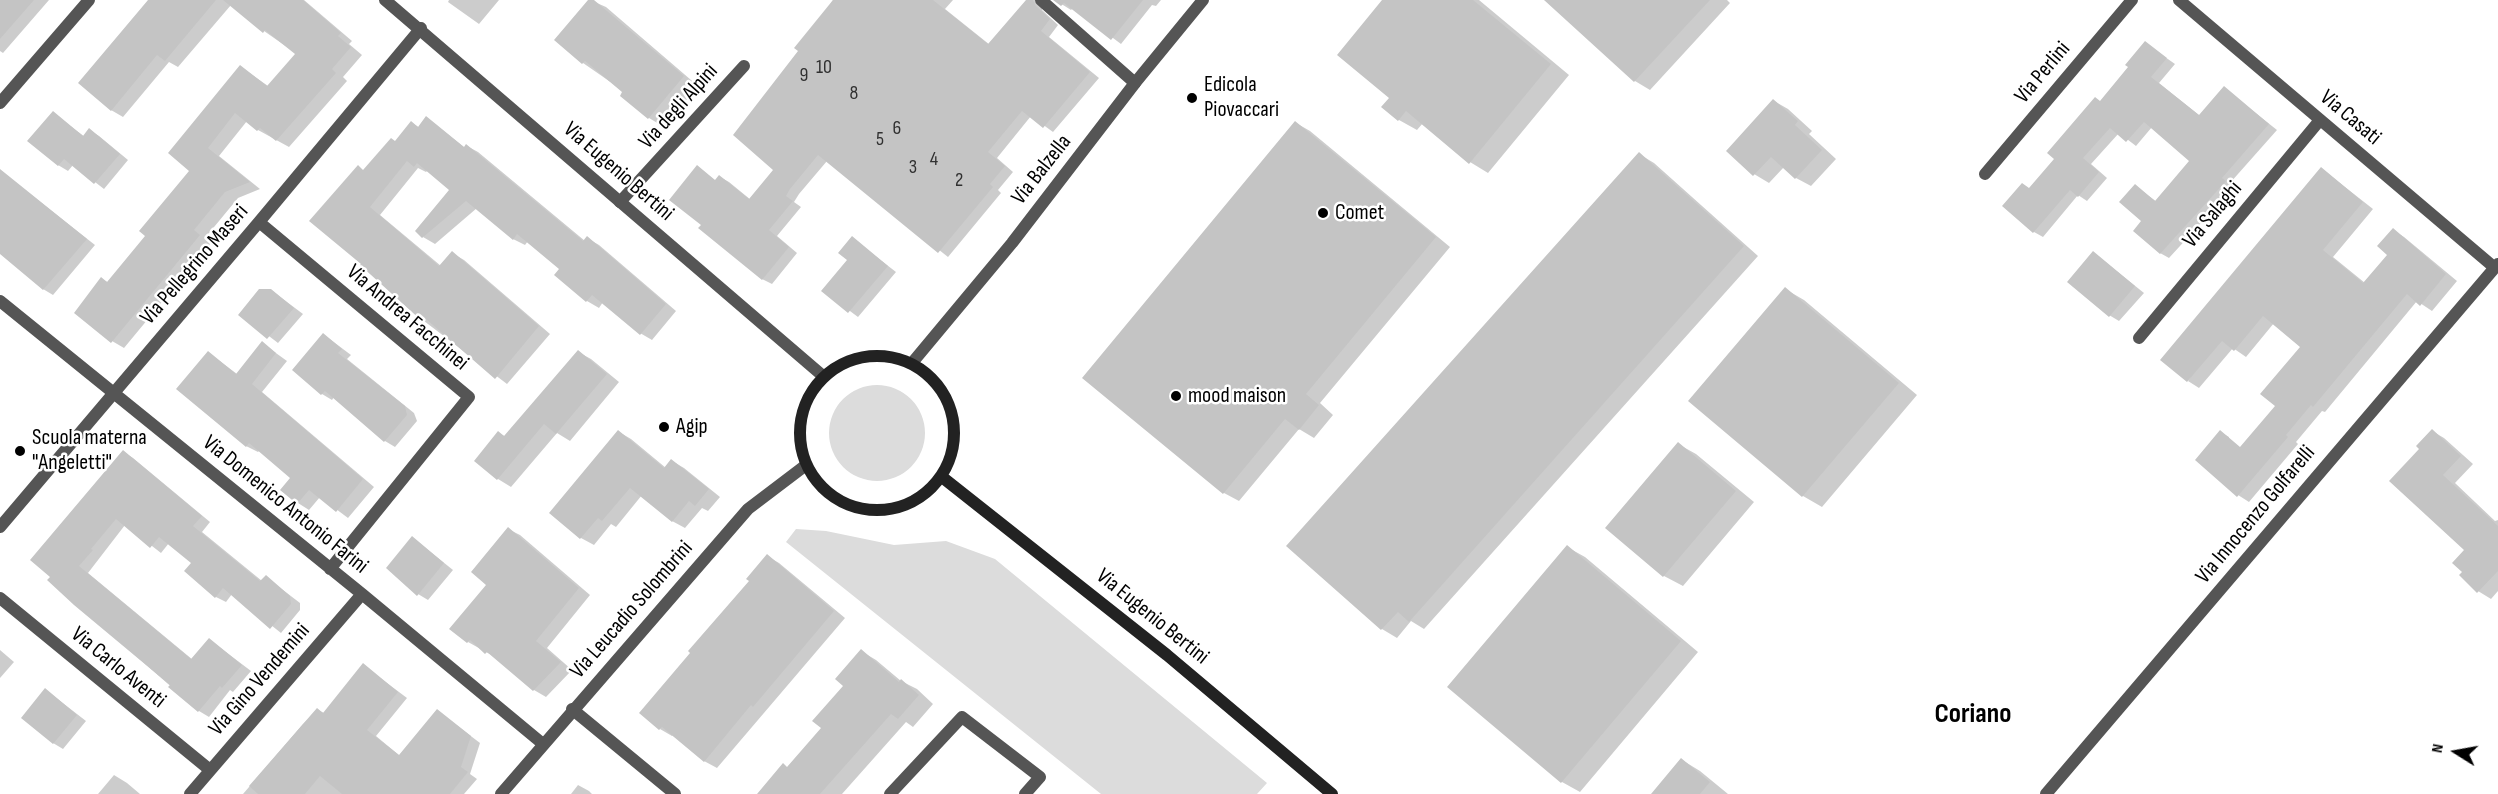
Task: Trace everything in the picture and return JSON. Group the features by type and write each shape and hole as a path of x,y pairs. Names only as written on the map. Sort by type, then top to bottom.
{"main road":[{"path":"866,356 890,356 912,363 933,379 948,401 954,426 952,453 942,477 922,496 897,508 870,511 843,503 821,488 806,465 799,441 801,418 809,395 824,376 843,363 866,356"},
{"name":"Via Eugenio Bertini","path":"942,477 1167,655 1332,794"}],"street":[{"path":"0,103 89,0"},
{"name":"Via Eugenio Bertini","path":"386,0 824,376"},
{"path":"1041,0 1135,83"},
{"name":"Via Balzella","path":"912,363 1012,243 1135,83 1203,0"},
{"name":"Via Perlini","path":"1985,174 2132,0"},
{"name":"Via Casati","path":"2179,0 2497,266"},
{"name":"Via Pellegrino Maseri","path":"0,527 260,222 421,28"},
{"name":"Via degli Alpini","path":"620,202 744,66"},
{"name":"Via Salaghi","path":"2139,338 2320,120"},
{"name":"Via Andrea Facchinei","path":"260,222 469,397 330,569"},
{"name":"Via Innocenzo Golfarelli","path":"2046,794 2497,266"},
{"name":"Via Domenico Antonio Farini","path":"0,301 112,394 362,594 543,744"},
{"name":"Via Leucadio Solombrini","path":"501,794 748,509 806,465"},
{"name":"Via Gino Vendemini","path":"190,794 362,594"},
{"name":"Via Carlo Aventi","path":"0,598 210,770"},
{"path":"572,710 675,794"},
{"path":"890,794 962,717 1040,777 1025,794"}],"shaded area":[{"path":"877,385 895,388 911,399 922,415 925,433 922,451 911,467 895,478 877,481 859,478 843,467 832,451 829,433 832,415 843,399 859,388"},
{"path":"796,529 826,531 894,545 946,541 995,559 1267,783 1257,794 1101,794 786,542"}],"building":[{"path":"0,0 34,0 0,39"},
{"path":"148,0 216,0 165,61 157,55 111,111 78,83"},
{"path":"223,0 303,0 341,33 338,36 351,47 332,69 336,73 276,141 260,128 257,131 235,113 208,148 250,182 225,192 194,230 200,235 111,343 74,313 101,277 107,282 145,236 139,231 189,171 168,153 240,65 267,86 295,54 265,30 263,33"},
{"path":"588,0 594,0 684,76 648,119 620,96 622,92 585,61 582,64 554,40"},
{"path":"833,0 933,0 988,44 1026,0 1033,0 1050,19 1041,31 1090,72 1043,128 1022,111 988,152 1005,166 990,184 993,187 938,253 818,155 790,189 786,196 793,201 769,230 789,247 762,280 698,228 701,225 669,200 697,165 715,180 719,175 749,199 773,170 733,135 798,51 794,48"},
{"path":"1053,0 1143,0 1111,40 1064,3 1061,6"},
{"path":"1382,0 1473,0 1551,64 1469,164 1406,111 1398,121 1381,107 1389,98 1337,55"},
{"path":"1544,0 1710,0 1634,82"},
{"path":"2145,41 2167,58 2151,77 2199,115 2224,86 2269,124 2222,178 2226,181 2160,254 2133,231 2141,221 2119,202 2135,184 2155,201 2189,161 2144,122 2126,142 2110,128 2083,158 2099,172 2078,197 2070,190 2033,233 2002,206 2022,183 2029,188 2054,159 2047,153 2095,97 2100,101 2128,67 2125,65"},
{"path":"1773,99 1798,121 1795,125 1822,150 1795,179 1771,157 1753,176 1726,151"},
{"path":"53,111 83,136 89,128 120,154 94,184 64,159 58,166 27,141"},
{"path":"426,116 464,147 466,144 583,241 587,236 666,304 640,335 592,295 586,302 554,275 559,269 517,234 513,240 466,201 422,238 415,231 449,190 417,163 414,167 407,161 370,207 439,266 452,251 539,326 495,379 426,319 423,322 361,264 309,221 358,165 363,170 391,138 395,141 411,121 418,127"},
{"path":"1295,121 1436,237 1306,394 1319,405 1299,430 1285,419 1223,494 1082,378"},
{"path":"1639,152 1744,246 1409,622 1398,612 1381,630 1286,546"},
{"path":"2321,167 2363,202 2323,250 2363,283 2387,255 2377,246 2393,228 2446,274 2420,306 2407,294 2313,407 2311,405 2286,435 2288,437 2237,497 2195,460 2220,430 2240,447 2275,406 2260,394 2300,347 2263,316 2234,351 2222,341 2187,382 2160,360"},
{"path":"0,169 87,239 43,290 0,254"},
{"path":"852,236 888,266 848,313 821,291 847,260 838,253"},
{"path":"2093,251 2135,286 2109,317 2067,282"},
{"path":"1785,287 1899,383 1802,497 1688,401"},
{"path":"259,289 271,289 294,308 267,339 238,315"},
{"path":"323,333 342,349 338,353 405,406 407,415 384,442 325,391 321,395 292,370"},
{"path":"262,341 276,353 252,384 363,479 336,512 309,490 297,504 280,490 290,478 249,443 246,447 176,389 208,351 236,374"},
{"path":"578,350 607,374 556,434 544,424 497,480 474,461 498,431 504,436"},
{"path":"2432,429 2461,456 2443,475 2498,526 2498,571 2477,593 2459,575 2462,572 2452,563 2464,550 2389,481 2419,449 2416,446"},
{"path":"618,430 664,468 671,459 709,489 695,506 689,501 672,522 630,488 602,521 598,518 580,539 549,513"},
{"path":"1678,442 1736,491 1663,577 1605,528"},
{"path":"123,450 202,516 193,526 260,581 266,575 290,596 291,604 270,629 223,588 215,598 184,571 191,563 159,537 150,548 116,519 91,549 93,550 79,566 191,659 209,638 242,665 198,712 168,687 170,685 74,605 47,580 50,577 30,560"},
{"path":"508,527 579,588 536,641 561,662 533,691 487,652 485,654 470,640 467,643 449,629 486,585 471,572"},
{"path":"412,536 444,563 417,596 386,568"},
{"path":"1567,545 1681,641 1561,783 1447,687"},
{"path":"767,554 834,611 704,762 662,727 659,730 639,713 690,653 688,651 749,581 746,579"},
{"path":"861,649 899,682 901,679 919,695 898,719 891,714 820,794 757,794 783,763 787,767 821,728 812,721 843,686 835,679"},
{"path":"363,663 398,692 367,730 399,755 437,709 471,736 461,767 468,772 450,794 342,794 320,776 305,794 258,794 249,786 317,708 323,713"},
{"path":"45,688 77,715 53,744 21,718"},
{"path":"1681,758 1710,782 1700,794 1651,794"}],"place":[{"name":"Edicola Piovaccari","path":"1192,98"},
{"name":"Comet","path":"1323,213"},
{"name":"mood maison","path":"1176,396"},
{"name":"Agip","path":"664,427"},
{"name":"Scuola materna \"Angeletti\"","path":"20,451"}],"district":[{"name":"Coriano","path":"1973,715"}]}
